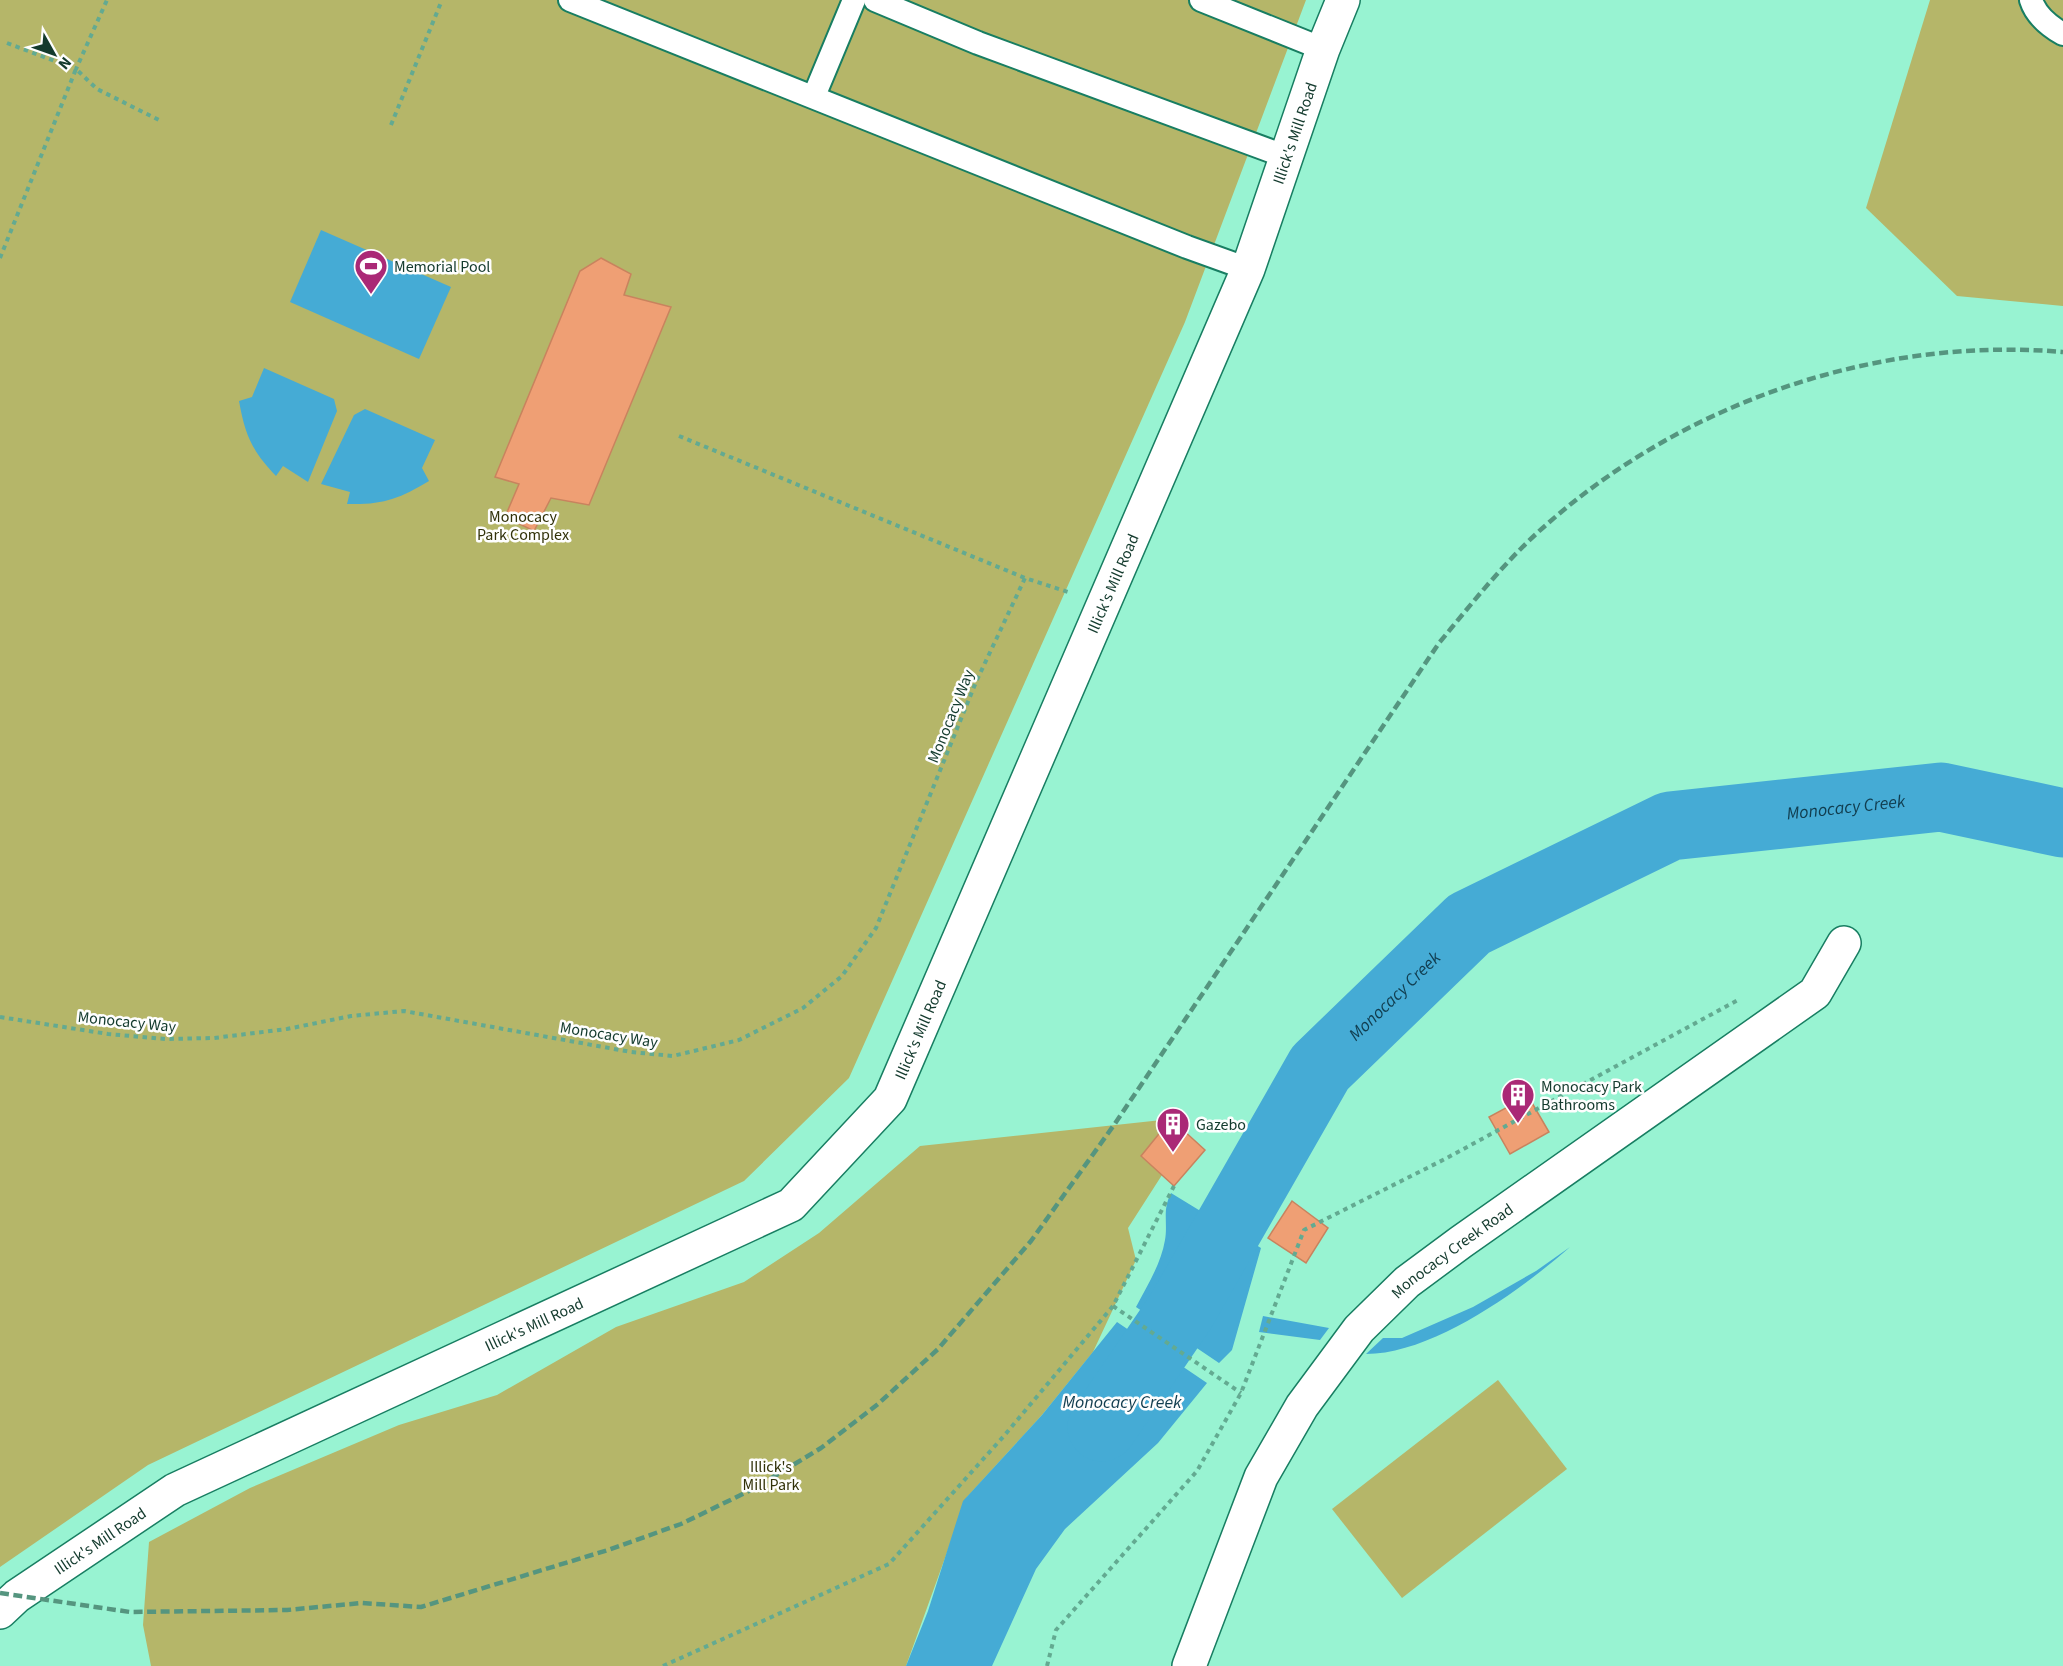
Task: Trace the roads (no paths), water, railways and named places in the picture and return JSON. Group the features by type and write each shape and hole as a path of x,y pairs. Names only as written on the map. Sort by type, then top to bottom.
{"street":[{"name":"Illick's Mill Road","path":"0,1612 17,1596 175,1490 791,1204 883,1107 895,1088 1248,269 1323,49 1343,0"},
{"name":"Monocacy Creek Road","path":"1189,1666 1261,1477 1302,1406 1359,1329 1407,1282 1461,1242 1815,993 1844,943"}],"lane":[{"path":"570,0 1187,247 1248,269"},
{"path":"814,96 854,0"},
{"path":"875,0 978,43 1287,157"},
{"path":"1201,0 1323,49"},
{"path":"2031,0 2034,9 2049,26 2063,34"}],"water":[{"name":"Memorial Pool","path":"321,230 451,287 419,359 290,302"},
{"path":"264,368 334,399 337,411 308,482 283,466 276,476 261,459 247,433 239,401 252,397"},
{"path":"365,409 435,440 422,468 429,481 390,500 347,504 350,492 321,484 354,415"},
{"name":"Monocacy Creek","path":"1171,1193 1261,1248 1232,1350 1219,1363 1136,1307 1153,1275 1163,1249 1167,1205"},
{"path":"1570,1247 1527,1282 1475,1317 1419,1343 1392,1351 1366,1354 1383,1338 1402,1338 1473,1307 1536,1271"},
{"path":"1263,1316 1329,1328 1320,1340 1259,1332"},
{"name":"Monocacy Creek","path":"1117,1322 1207,1383 1158,1443 1065,1529 1036,1569 992,1666 906,1666 928,1611 963,1501 1042,1415"}],"waterway":[{"name":"Monocacy Creek","path":"1102,1427 1181,1311 1320,1068 1469,924 1670,826 1941,797 2063,823"}],"railway":[{"path":"0,1593 130,1612 287,1610 362,1603 421,1607 608,1550 681,1524 755,1488 821,1448 878,1404 938,1349 1031,1241 1114,1125 1439,643 1531,538 1601,482 1659,444 1722,412 1787,386 1855,367 1924,355 1993,350 2063,352"}],"place":[{"name":"Memorial Pool","path":"371,295"},
{"name":"Monocacy Park Bathrooms","path":"1518,1124"},
{"name":"Gazebo","path":"1173,1153"}],"park label":[{"name":"Monocacy Park Complex","path":"523,525"},
{"name":"Illick's Mill Park","path":"771,1475"}]}
